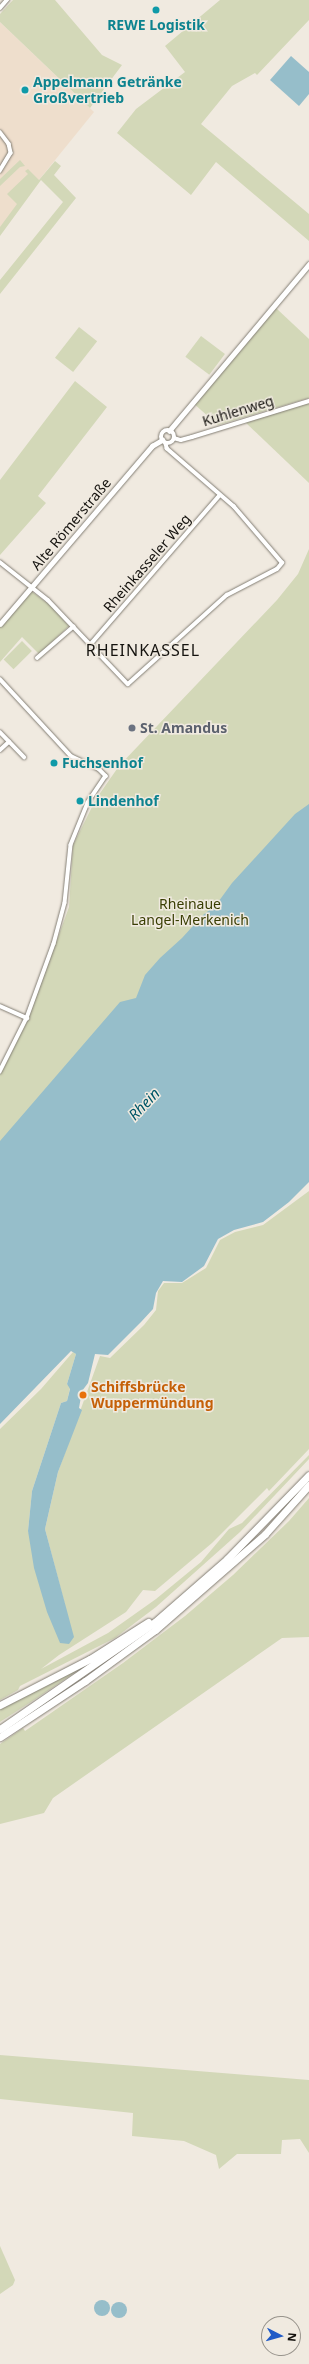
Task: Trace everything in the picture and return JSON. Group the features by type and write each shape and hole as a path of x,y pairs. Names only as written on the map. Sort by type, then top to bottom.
{"highway":[{"path":"0,1729 155,1622 249,1539 309,1475"},
{"path":"0,1737 85,1682 155,1630 265,1534 309,1485"},
{"path":"0,1704 96,1656 184,1597"}],"street":[{"path":"0,8 7,0"},
{"path":"0,132 9,144 11,153 0,171"},
{"name":"Alte Römerstraße","path":"164,442 162,434 168,430 309,264"},
{"name":"Kuhlenweg","path":"174,438 181,440 192,437 309,401"},
{"path":"168,430 174,438"},
{"name":"Alte Römerstraße","path":"0,624 152,446 164,442 170,443 174,438"},
{"path":"0,562 48,600 128,684 227,595 277,569 282,563 234,507 167,449 164,442"},
{"name":"Rheinkasseler Weg","path":"90,645 220,495"},
{"path":"37,658 73,626"},
{"path":"0,679 71,756 100,769 106,776 88,803 71,845 63,914 27,1018 0,1072"},
{"path":"0,732 24,757"},
{"path":"0,750 9,742"},
{"path":"0,1006 27,1018"}],"shaded area":[{"path":"0,22 94,112 0,228"}],"green space":[{"path":"13,0 55,0 102,55 122,65 90,108 0,22 0,14"},
{"path":"220,0 309,0 309,20 257,75 255,73 232,86 201,124 309,214 309,241 216,162 191,195 117,133 136,109 185,72 165,46"},
{"path":"20,160 25,166 20,167 0,186 0,179"},
{"path":"55,161 61,166 54,175 76,198 0,294 0,280 63,202 41,180 0,236 0,227 17,204 7,194 28,174 25,171 28,169 39,180"},
{"path":"276,308 309,339 309,398 218,425 193,403"},
{"path":"79,327 97,341 73,372 55,358"},
{"path":"201,336 225,354 209,375 185,357"},
{"path":"75,381 107,407 38,496 46,503 0,555 0,480"},
{"path":"309,403 309,483 245,422"},
{"name":"Rheinaue Langel-Merkenich","path":"309,549 309,960 0,1282 0,1074 31,1011 69,907 73,845 96,799 119,766 277,600 298,574"},
{"name":"RHEINKASSEL","path":"31,591 50,605 69,626 39,654 22,637 0,662 0,626"},
{"path":"22,641 32,651 14,669 4,659"},
{"path":"309,1191 309,1449 269,1491 267,1488 212,1543 155,1591 143,1590 126,1612 59,1655 41,1669 108,1633 156,1599 201,1562 229,1529 242,1523 309,1455 309,1459 240,1532 156,1607 115,1638 20,1686 18,1690 0,1700 0,1429 41,1389 73,1352 76,1354 67,1384 70,1388 67,1401 61,1403 32,1491 28,1531 65,1605 45,1529 58,1472 100,1356 110,1358 144,1325 156,1310 158,1291 164,1283 182,1283 206,1268 220,1240 235,1232 263,1225"},
{"path":"309,1498 309,1637 282,1638 53,1798 44,1813 0,1824 0,1744 23,1728 25,1731 123,1663 185,1616 233,1575 289,1521"},
{"path":"92,1661 34,1700 0,1722 0,1707"},
{"path":"0,2055 309,2080 309,2153 300,2139 282,2140 281,2154 237,2154 219,2169 216,2155 184,2141 132,2136 133,2113 0,2099"},
{"path":"0,2246 15,2280 13,2285 0,2294"}],"water":[{"path":"291,56 309,72 309,94 299,106 270,80"},
{"name":"Rhein","path":"309,804 309,1182 289,1202 263,1222 234,1230 218,1239 204,1266 182,1282 163,1281 156,1293 153,1309 141,1322 108,1355 95,1354 88,1383 82,1391 79,1408 82,1410 58,1472 45,1529 74,1637 69,1644 60,1643 47,1612 34,1568 28,1531 32,1491 61,1403 67,1401 70,1389 67,1384 76,1354 71,1351 0,1424 0,1141 120,1002 136,998 145,975 160,958 182,938 203,915 216,905 232,883 295,814"},
{"path":"102,2300 109,2305 110,2308 105,2315 102,2316 95,2311 94,2308 99,2301"},
{"path":"119,2302 126,2307 127,2310 122,2317 119,2318 112,2313 111,2310 116,2303"}],"place":[{"name":"REWE Logistik","path":"156,10"},
{"name":"Appelmann Getränke Großvertrieb","path":"25,90"},
{"name":"St. Amandus","path":"132,728"},
{"name":"Fuchsenhof","path":"54,763"},
{"name":"Lindenhof","path":"80,801"},
{"name":"Schiffsbrücke Wuppermündung","path":"83,1395"}],"district":[{"name":"RHEINKASSEL","path":"143,650"}]}
